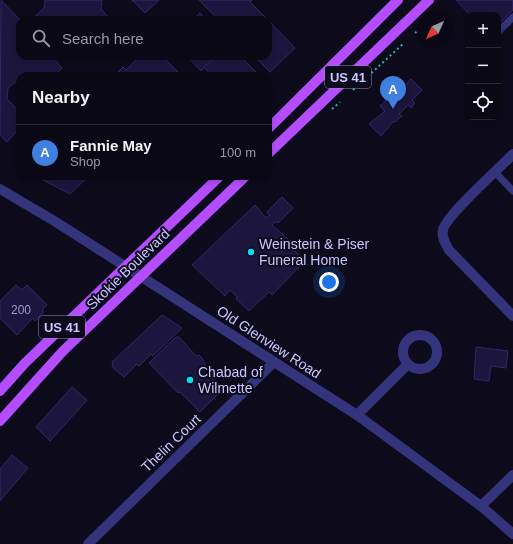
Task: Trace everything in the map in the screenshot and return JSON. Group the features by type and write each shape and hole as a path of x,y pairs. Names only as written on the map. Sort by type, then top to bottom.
{"main road":[{"name":"US 41","path":"272,125 398,0"},
{"name":"US 41","path":"272,150 429,0"},
{"name":"Skokie Boulevard","path":"0,391 25,363 216,180"},
{"name":"Skokie Boulevard","path":"0,421 42,372 242,180"}],"street":[{"path":"513,154 450,216 442,230 443,239 449,250 513,316"},
{"name":"Old Glenview Road","path":"0,189 126,266 273,363 357,415 481,506 513,534"},
{"name":"Thelin Court","path":"88,544 273,363"},
{"path":"357,415 407,364"},
{"path":"481,506 513,475"}],"lane":[{"path":"501,29 513,17"},
{"path":"495,172 513,191"}],"path":[{"path":"353,90 404,43"},
{"path":"332,109 340,102"}],"building":[{"path":"1,0 16,16 16,60 55,60 62,68 58,72 16,72 16,81 8,88 7,99 16,108 16,132 7,142 0,135"},
{"path":"45,0 102,0 101,9 107,16 35,16 44,8"},
{"path":"132,0 159,0 145,13"},
{"path":"199,0 252,0 250,2 264,16 215,16"},
{"path":"456,0 513,0 513,10 501,22 501,12 467,12"},
{"path":"272,24 295,48 270,72 258,60 272,60"},
{"path":"136,60 166,60 178,72 118,72 123,67 126,70"},
{"path":"191,60 212,60 201,71"},
{"path":"212,60 244,60 256,72 208,72 204,67"},
{"path":"411,79 422,90 412,100 415,103 411,108 408,105 399,114 402,116 395,122 394,121 381,136 369,124 385,111 380,106 393,93 396,95"},
{"path":"43,180 85,180 70,194"},
{"name":"Weinstein & Piser Funeral Home","path":"282,197 293,208 278,223 275,222 272,225 289,240 286,242 305,261 272,295 269,292 249,311 236,299 237,297 230,290 225,296 192,265 255,205 266,218 270,215 267,212"},
{"path":"16,285 22,290 27,285 47,305 42,310 44,312 35,321 33,318 17,335 0,318 0,301"},
{"path":"162,315 182,328 153,356 151,354 139,366 137,364 124,377 113,368 112,362"},
{"name":"Chabad of Wilmette","path":"176,337 179,337 196,356 199,355 202,358 206,366 206,371 223,389 200,412 180,392 178,393 149,363"},
{"path":"476,347 508,351 506,368 491,366 489,381 474,379"},
{"path":"72,387 87,400 50,441 36,427"},
{"path":"12,455 28,468 0,501 0,469"}],"place":[{"name":"Fannie May","path":"393,109"},
{"name":"Weinstein & Piser Funeral Home","path":"251,252"},
{"name":"Chabad of Wilmette","path":"190,380"}]}
